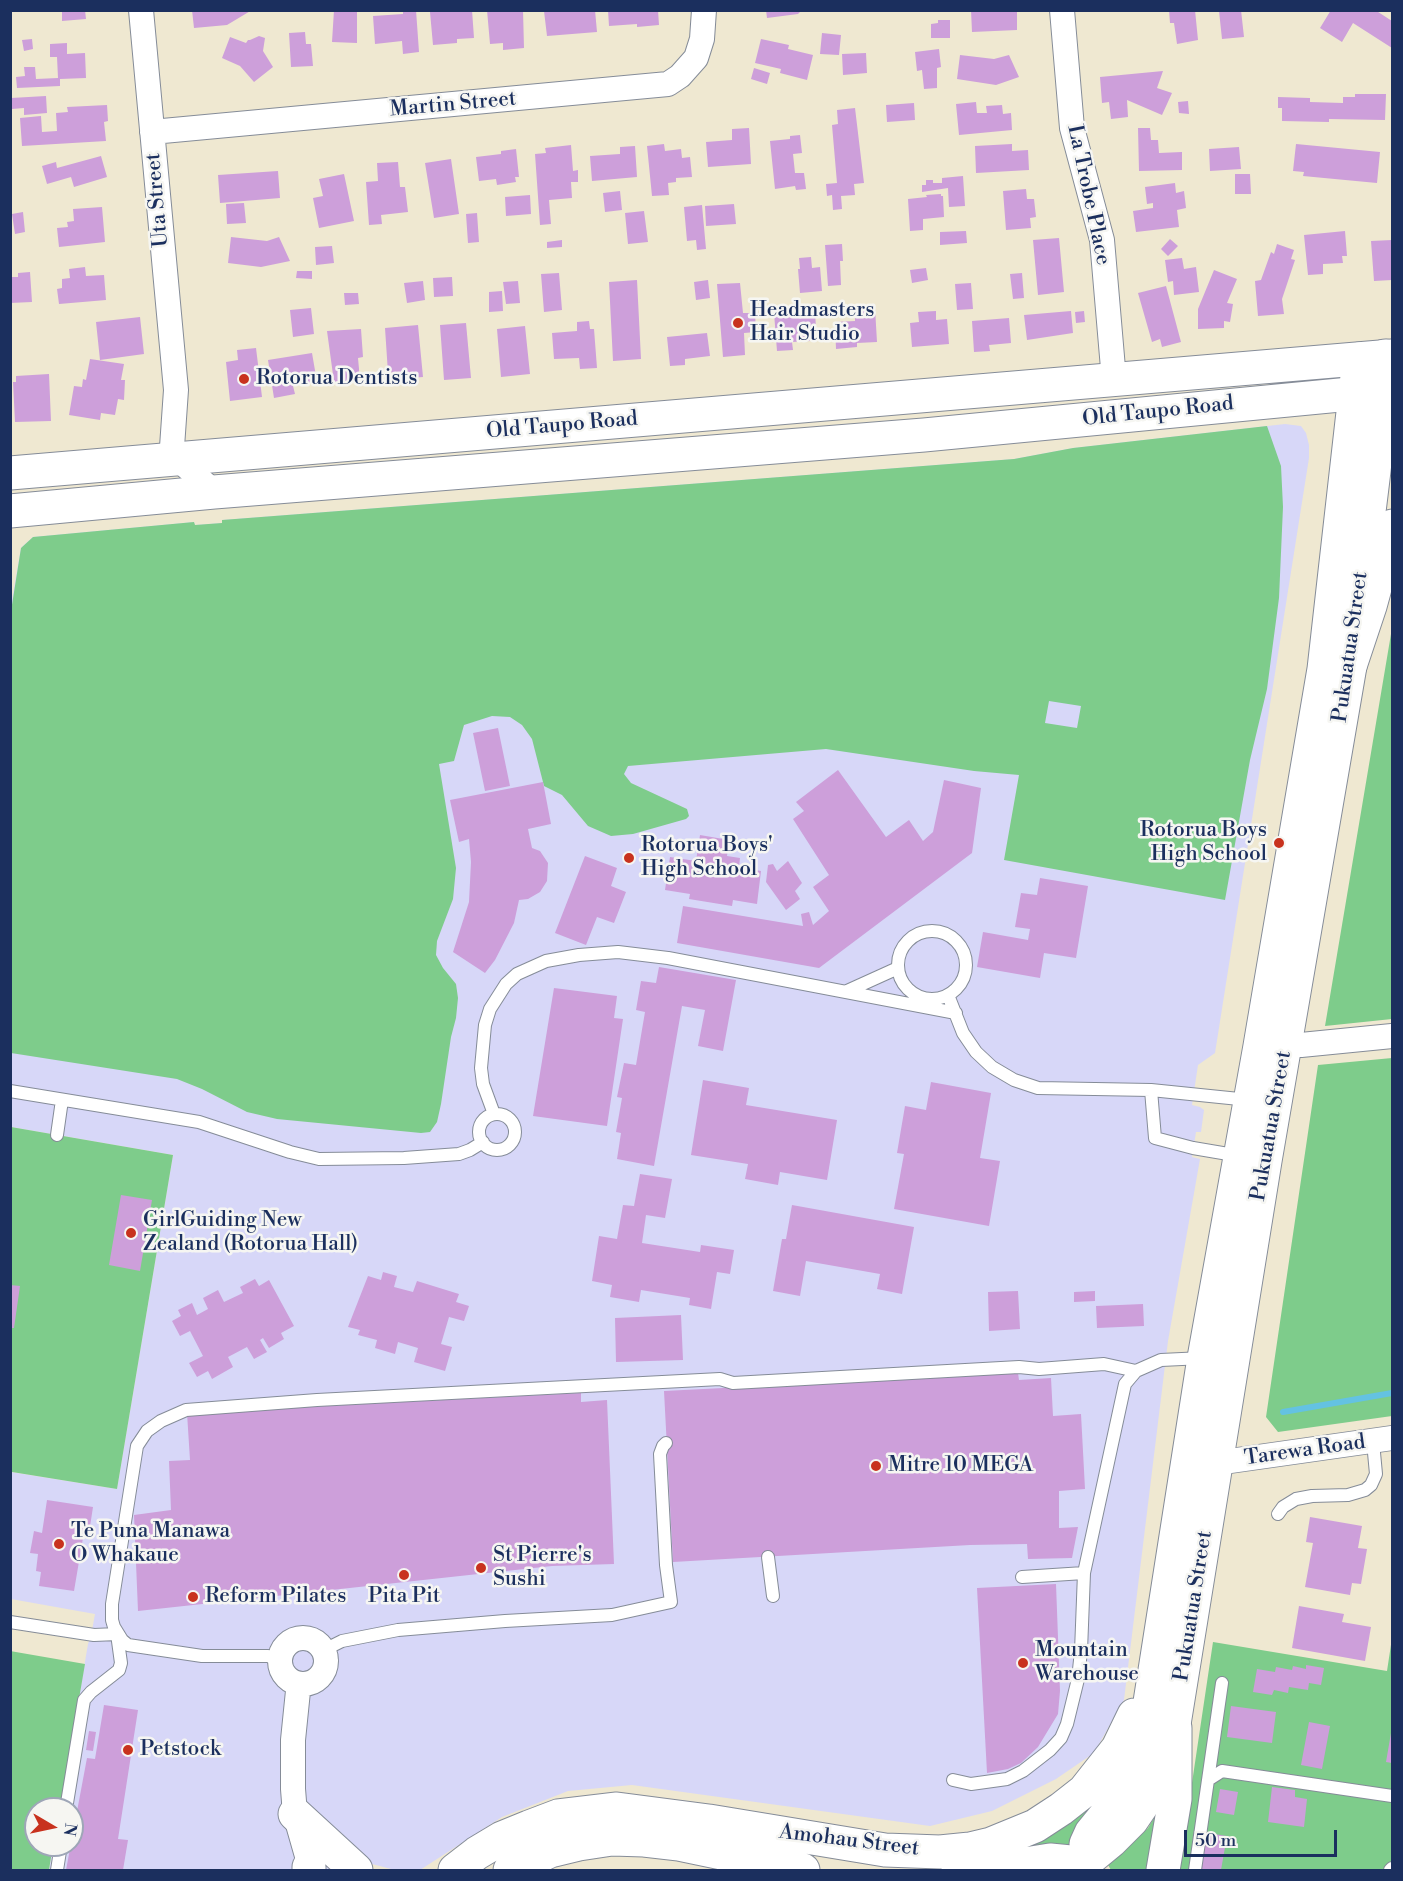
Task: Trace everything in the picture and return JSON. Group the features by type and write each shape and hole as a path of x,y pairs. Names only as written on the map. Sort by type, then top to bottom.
{"main road":[{"name":"Old Taupo Road","path":"10,473 1379,357"},
{"name":"Pukuatua Street","path":"1157,1650 1202,1465 1204,1358 1253,1158 1251,1100 1273,1046 1324,669 1376,391 1379,357"},
{"name":"Old Taupo Road","path":"924,435 950,422 983,414 1091,403 1107,396 1114,380"},
{"name":"Old Taupo Road","path":"10,511 214,492 924,435 1376,391"},
{"name":"Pukuatua Street","path":"1081,1869 1132,1820 1147,1798 1166,1755 1174,1724 1202,1465 1253,1158 1273,1046 1350,666 1379,430 1376,391"},
{"path":"673,417 678,434 685,437 692,439 747,436 774,447"},
{"path":"546,426 550,436 565,442 633,439 642,448 645,459"},
{"path":"1350,666 1370,606 1392,526"},
{"path":"940,1852 966,1862 987,1866 1019,1866 1050,1860 1081,1869 1090,1833 1118,1800 1138,1756 1150,1702 1157,1650"},
{"name":"Amohau Street","path":"455,1870 494,1843 558,1816 617,1809 647,1811 885,1850 940,1852 970,1849 1012,1837 1035,1826 1061,1809 1084,1791 1101,1772 1118,1748 1131,1723 1157,1650"},
{"path":"1163,1870 1175,1799 1174,1724"},
{"path":"295,1814 356,1870"},
{"name":"Amohau Street","path":"510,1870 550,1851 612,1839 679,1844 802,1870"}],"street":[{"name":"Uta Street","path":"141,10 176,390 172,447 191,458"},
{"name":"Martin Street","path":"152,132 668,84 680,76 696,58 702,39 704,10"},
{"name":"La Trobe Place","path":"1062,10 1072,128 1102,240 1114,380"},
{"path":"191,458 214,492"},
{"path":"1273,1046 1392,1036"},
{"name":"Tarewa Road","path":"1202,1465 1383,1440"},
{"path":"303,1684 289,1679 281,1667 280,1660 285,1646 298,1638 313,1640 324,1650 326,1666 323,1674 303,1684 298,1691 293,1740 295,1814 309,1869"}],"lane":[{"path":"933,930 954,938 966,957 963,980 957,989 937,998 926,998 907,988 898,968 904,946 922,932 933,930"},
{"path":"494,1114 483,1084 481,1068 485,1025 490,1009 506,984 517,974 546,961 579,955 618,952 668,958 956,1013"},
{"path":"844,992 898,968"},
{"path":"948,995 963,1033 976,1052 992,1067 1014,1080 1038,1088 1151,1090 1251,1100"},
{"path":"1151,1090 1155,1138 1193,1148 1253,1158"},
{"path":"10,1091 199,1122 290,1152 319,1159 404,1158 459,1154 483,1142"},
{"path":"57,1135 62,1100"},
{"path":"494,1114 505,1116 513,1123 515,1129 513,1140 509,1145 498,1150 483,1142 479,1130 484,1120 494,1114"},
{"path":"953,1780 971,1784 1007,1779 1023,1771 1050,1750 1061,1738 1067,1724 1078,1679 1084,1573 1125,1384 1136,1371 1161,1359 1204,1358"},
{"path":"68,1797 84,1700 122,1668 111,1612 137,1446 153,1425 186,1410 353,1398 720,1379 733,1383 1104,1364 1136,1371"},
{"path":"1278,1514 1283,1507 1296,1499 1348,1495 1365,1490 1371,1485 1376,1474 1383,1440"},
{"path":"324,1650 342,1641 398,1630 612,1615 671,1602 666,1565 660,1454 666,1443"},
{"path":"768,1557 773,1596"},
{"path":"1022,1577 1084,1573"},
{"path":"10,1622 94,1635 117,1634 128,1645 202,1656 268,1656 280,1660"},
{"path":"1195,1870 1222,1683"},
{"path":"1208,1780 1222,1771 1392,1796"}],"shaded area":[{"name":"Rotorua Boys' High School","path":"1285,424 1301,426 1306,433 1309,445 1309,458 1215,1053 1198,1065 1192,1105 1204,1110 1201,1132 1196,1132 1192,1157 1200,1159 1168,1341 1124,1700 1094,1753 1056,1779 992,1811 930,1826 632,1785 568,1791 502,1817 420,1870 395,1870 372,1864 363,1870 49,1870 51,1857 84,1857 84,1797 62,1797 95,1614 11,1599 11,1472 117,1489 173,1155 11,1127 10,611 21,548 33,537 194,522 195,525 222,523 222,520 1014,459 1073,448"}],"green space":[{"path":"1267,426 1281,466 1283,507 1279,598 1267,689 1250,760 1225,900 1004,860 1019,775 974,771 826,749 628,766 624,774 631,783 687,809 689,816 686,819 633,834 611,836 588,826 562,795 544,786 532,739 522,725 510,717 492,716 464,725 454,761 439,764 456,868 453,899 437,941 436,955 456,984 458,998 441,1104 437,1122 430,1132 277,1119 247,1112 177,1079 11,1053 11,611 21,548 33,537 194,522 195,525 222,523 222,520 1014,459 1073,448","holes":["1049,701 1081,706 1077,728 1045,723"]},
{"path":"1392,628 1392,1019 1325,1026"},
{"path":"1392,1058 1392,1416 1278,1432 1266,1417 1318,1065"},
{"path":"11,1127 173,1155 117,1489 12,1472 11,1478"},
{"path":"1392,1638 1392,1870 1179,1870 1213,1642 1387,1671"},
{"path":"10,1651 85,1664 62,1797 24,1797 24,1857 51,1857 49,1870 11,1870"},
{"path":"1097,1795 1070,1850 1003,1854"},
{"path":"1164,1801 1154,1870 1111,1870 1108,1865 1148,1828"}],"building":[{"path":"62,10 85,10 86,19 62,21"},
{"path":"192,10 252,10 227,25 194,28"},
{"path":"334,10 357,10 357,43 332,42"},
{"path":"403,10 416,10 419,52 403,54 402,41 375,44 373,16 403,14"},
{"path":"472,10 474,38 457,39 457,43 433,45 430,12"},
{"path":"487,10 523,10 524,48 503,50 503,43 490,44"},
{"path":"595,10 597,32 547,36 544,11"},
{"path":"608,10 658,10 659,25 609,26"},
{"path":"766,10 802,10 798,14 767,18"},
{"path":"971,10 1017,10 1017,30 972,32"},
{"path":"1169,10 1195,10 1198,40 1177,44 1174,23 1170,23"},
{"path":"1241,10 1244,37 1222,39 1219,11"},
{"path":"1331,10 1375,10 1392,21 1392,48 1353,23 1342,42 1320,28"},
{"path":"938,20 950,20 950,38 931,38 931,24 938,23"},
{"path":"305,32 306,44 311,44 313,66 291,67 289,33"},
{"path":"822,33 841,35 839,55 820,54"},
{"path":"259,36 265,38 263,51 273,67 254,82 240,66 222,58 230,37 246,43"},
{"path":"32,39 33,49 24,51 22,40"},
{"path":"761,39 789,45 788,49 813,55 807,80 780,73 781,69 755,63"},
{"path":"67,43 67,54 85,53 86,78 60,79 60,86 17,88 16,77 25,76 24,67 35,67 36,79 58,78 57,57 50,57 50,44"},
{"path":"939,49 941,67 937,68 937,88 924,89 922,70 917,71 915,52"},
{"path":"866,53 867,73 843,75 842,54"},
{"path":"960,55 994,59 1009,55 1019,77 996,85 957,79"},
{"path":"754,68 770,73 767,84 751,79"},
{"path":"1163,71 1157,88 1172,93 1162,115 1127,100 1128,117 1111,119 1109,102 1102,103 1100,77"},
{"path":"1355,94 1386,94 1385,120 1282,121 1282,108 1278,108 1278,97 1310,98 1310,102 1343,103 1343,97 1355,97"},
{"path":"46,96 47,113 24,115 24,108 12,109 11,98"},
{"path":"1188,101 1189,114 1179,113 1178,102"},
{"path":"976,102 977,113 987,113 986,106 1002,105 1003,114 1011,113 1012,130 959,135 956,104"},
{"path":"914,103 915,120 887,122 886,105"},
{"path":"107,105 108,121 104,122 106,141 22,146 20,118 41,116 42,132 57,131 56,113 68,112 67,107"},
{"path":"855,108 864,183 854,184 855,195 841,196 842,209 833,210 832,195 827,196 826,184 837,183 832,125 838,124 837,110"},
{"path":"749,128 751,164 708,167 706,142 732,140 732,129"},
{"path":"1138,128 1150,128 1151,140 1158,140 1159,153 1182,152 1182,170 1139,171"},
{"path":"800,135 802,153 793,154 795,173 804,173 806,189 796,190 795,186 775,189 770,141 790,139 790,136"},
{"path":"664,144 665,151 681,149 682,158 690,157 692,177 676,178 676,182 668,183 669,195 652,196 647,146"},
{"path":"1012,144 1012,151 1028,150 1029,170 976,173 975,146"},
{"path":"1296,144 1380,152 1377,183 1303,176 1304,172 1293,171"},
{"path":"571,145 573,171 578,170 578,182 571,182 572,198 549,200 551,224 540,225 535,154 546,153 545,148"},
{"path":"635,146 637,177 592,181 590,156 620,154 620,147"},
{"path":"1239,147 1241,169 1210,171 1209,149"},
{"path":"516,149 519,177 515,177 516,182 497,185 496,179 479,181 476,157 501,154 501,151"},
{"path":"101,156 107,177 74,187 71,177 47,184 42,166 56,162 57,168"},
{"path":"451,159 459,214 434,218 425,163"},
{"path":"398,162 400,187 405,187 408,212 381,215 382,224 369,225 366,182 378,181 377,163"},
{"path":"278,171 280,198 220,203 218,175"},
{"path":"344,174 354,221 319,228 313,198 323,196 319,179"},
{"path":"1235,174 1250,174 1251,194 1235,194"},
{"path":"963,176 965,206 949,207 948,188 922,192 922,185 926,185 926,180 942,183 942,178"},
{"path":"1175,183 1176,193 1184,191 1186,208 1177,210 1179,227 1136,232 1133,211 1153,208 1153,203 1147,204 1145,187"},
{"path":"1026,189 1027,199 1034,199 1036,217 1030,218 1031,228 1006,230 1003,191"},
{"path":"620,191 622,210 605,212 603,193"},
{"path":"941,194 944,217 923,219 923,230 910,231 908,199"},
{"path":"530,195 531,214 506,216 505,197"},
{"path":"244,203 246,223 227,224 226,204"},
{"path":"734,204 736,224 706,226 705,206"},
{"path":"702,205 706,249 697,250 696,240 687,241 684,207"},
{"path":"102,207 105,242 59,247 57,228 68,227 67,222 74,221 73,209"},
{"path":"644,211 648,242 628,244 625,213"},
{"path":"23,212 25,232 15,234 12,214"},
{"path":"477,213 479,242 468,243 466,214"},
{"path":"966,231 967,243 940,245 940,232"},
{"path":"1345,231 1347,256 1342,256 1343,263 1323,264 1323,274 1308,275 1304,235"},
{"path":"231,237 267,241 279,237 290,261 261,267 228,263"},
{"path":"1059,238 1064,292 1038,295 1033,240"},
{"path":"1170,239 1178,246 1168,256 1161,249"},
{"path":"562,240 562,247 547,248 547,242"},
{"path":"1392,240 1392,280 1374,281 1371,241"},
{"path":"842,244 841,285 828,286 825,245"},
{"path":"1277,244 1294,250 1291,259 1295,260 1282,299 1284,314 1258,316 1255,281 1261,280 1271,252 1274,254"},
{"path":"332,246 334,263 316,265 315,247"},
{"path":"811,257 812,268 820,267 822,291 800,293 799,258"},
{"path":"1182,258 1184,269 1196,267 1199,292 1174,295 1173,281 1168,282 1165,260"},
{"path":"85,267 86,276 104,275 106,300 59,304 57,289 62,288 62,279 70,278 69,269"},
{"path":"926,268 928,280 912,283 910,270"},
{"path":"1214,270 1237,279 1227,303 1233,304 1230,322 1224,321 1224,328 1198,329 1198,309"},
{"path":"297,271 312,271 312,279 296,278"},
{"path":"30,272 32,302 10,303 10,277 18,277 18,273"},
{"path":"559,273 562,310 544,312 541,274"},
{"path":"1022,273 1024,298 1013,299 1010,274"},
{"path":"452,277 453,296 434,297 433,278"},
{"path":"637,280 641,359 613,361 609,282"},
{"path":"708,280 710,298 696,300 694,282"},
{"path":"423,281 425,300 407,303 404,283"},
{"path":"518,281 520,303 506,304 503,282"},
{"name":"Headmasters Hair Studio","path":"740,283 743,313 755,313 756,332 744,333 745,355 723,357 717,284"},
{"path":"971,283 973,309 957,310 955,284"},
{"path":"1166,286 1181,342 1162,347 1160,339 1152,342 1138,293"},
{"path":"502,291 503,311 489,312 489,292"},
{"path":"344,293 358,293 359,304 345,305"},
{"path":"311,308 314,334 293,337 290,310"},
{"path":"875,308 877,342 857,343 857,347 836,349 835,322 855,321 855,309"},
{"path":"815,310 816,330 809,331 810,341 792,342 793,350 777,351 774,313"},
{"path":"936,311 936,320 947,319 949,344 912,347 910,323 919,322 918,312"},
{"path":"1071,311 1073,333 1027,340 1024,315"},
{"path":"1084,311 1085,322 1076,323 1075,312"},
{"path":"140,317 144,354 100,360 96,322"},
{"path":"1009,318 1011,343 989,345 990,351 974,352 972,321"},
{"path":"589,321 590,329 594,329 597,368 580,369 579,358 554,359 552,333 577,331 577,322"},
{"path":"466,323 471,378 444,380 440,325"},
{"path":"418,325 423,377 395,379 395,372 388,373 385,328"},
{"path":"525,326 530,374 501,377 497,329"},
{"path":"361,329 363,357 358,358 360,380 334,382 327,331"},
{"path":"707,333 710,356 685,359 685,365 670,366 667,337"},
{"name":"Rotorua Dentists","path":"256,348 262,397 230,401 226,362 238,360 237,350"},
{"path":"312,353 317,382 293,386 295,394 274,398 268,360"},
{"path":"90,359 124,364 121,380 125,380 124,400 118,399 115,415 101,413 100,420 69,415 74,386 82,387 83,379 86,380"},
{"path":"49,374 51,421 15,422 13,382 16,382 16,376"},
{"path":"498,728 510,786 485,791 473,733"},
{"path":"838,770 886,837 909,820 923,841 933,832 944,780 981,788 972,853 819,968 677,943 683,906 803,926 801,914 809,912 813,925 829,911 813,887 829,875 793,819 804,811 796,802"},
{"path":"543,782 551,824 528,829 532,848 540,851 548,863 547,881 540,892 528,899 519,900 514,923 495,960 485,973 453,952 469,902 471,862 469,839 459,842 450,800"},
{"path":"700,835 729,840 727,856 740,858 739,867 761,871 757,904 733,900 732,906 689,899 690,894 665,890 670,857 696,861"},
{"path":"585,856 617,868 611,886 626,892 614,923 597,917 586,945 555,933"},
{"path":"788,861 802,883 795,891 800,899 786,910 766,882 768,865 773,864 777,871"},
{"path":"1040,878 1088,886 1076,958 1044,953 1040,978 977,967 983,932 1028,940 1030,929 1015,927 1021,893 1037,895"},
{"path":"659,967 736,980 723,1051 698,1046 705,1010 682,1006 654,1166 617,1159 621,1133 616,1132 622,1098 617,1097 624,1063 636,1065 645,1012 636,1010 641,981 656,983"},
{"path":"554,988 617,996 614,1018 623,1019 607,1126 533,1116"},
{"path":"703,1080 749,1088 746,1105 837,1120 827,1180 780,1172 778,1185 745,1179 748,1164 691,1155"},
{"path":"931,1082 991,1093 980,1158 1000,1161 989,1226 894,1209 904,1154 897,1153 905,1106 926,1110"},
{"path":"640,1174 672,1179 665,1218 646,1215 642,1243 700,1252 701,1245 734,1250 730,1274 717,1272 711,1309 689,1305 690,1298 641,1290 639,1302 610,1297 612,1285 592,1281 599,1236 617,1239 623,1205 634,1206"},
{"name":"GirlGuiding New Zealand (Rotorua Hall)","path":"121,1195 152,1200 140,1271 109,1265"},
{"path":"792,1205 914,1227 902,1294 877,1289 880,1274 806,1261 800,1296 773,1291 782,1239 786,1239"},
{"path":"383,1272 397,1276 394,1287 413,1292 417,1281 459,1294 456,1302 469,1306 464,1321 449,1317 441,1344 452,1347 445,1371 414,1362 418,1348 398,1342 395,1354 375,1348 377,1340 358,1335 360,1330 348,1327 368,1276 381,1280"},
{"path":"255,1279 259,1286 269,1280 294,1326 281,1333 284,1339 269,1348 263,1338 260,1340 267,1352 254,1359 247,1347 228,1357 233,1367 212,1379 208,1371 197,1377 189,1363 203,1356 190,1331 180,1336 172,1321 181,1316 178,1310 192,1303 197,1315 208,1309 203,1298 218,1290 224,1302 243,1293 240,1287"},
{"path":"10,1285 20,1286 14,1328 10,1328"},
{"path":"1018,1291 1020,1329 989,1331 988,1292"},
{"path":"1095,1291 1095,1301 1074,1302 1074,1292"},
{"path":"1143,1304 1144,1326 1097,1328 1096,1306"},
{"path":"681,1315 683,1360 616,1362 615,1318"},
{"name":"Mitre 10 MEGA","path":"1018,1373 1019,1380 1051,1378 1053,1416 1081,1414 1085,1489 1059,1491 1059,1528 1078,1527 1072,1558 1028,1559 1027,1544 970,1545 673,1562 664,1391"},
{"path":"581,1393 581,1402 607,1400 614,1564 552,1566 138,1611 134,1515 171,1510 169,1461 190,1460 187,1413"},
{"path":"47,1500 93,1507 89,1533 84,1532 74,1591 39,1586 41,1572 36,1571 38,1554 30,1553 34,1531 42,1533"},
{"path":"1310,1517 1362,1526 1358,1548 1367,1549 1361,1584 1352,1583 1350,1595 1305,1587 1313,1543 1306,1542"},
{"path":"1056,1584 1060,1691 1058,1714 1038,1747 1021,1763 1008,1769 987,1773 977,1588"},
{"path":"1299,1606 1344,1614 1342,1622 1371,1627 1365,1661 1292,1648"},
{"path":"1306,1665 1324,1668 1321,1685 1309,1683 1308,1690 1289,1687 1288,1693 1274,1690 1272,1695 1253,1692 1257,1669 1275,1672 1276,1667 1292,1670 1293,1666 1306,1669"},
{"path":"104,1705 138,1710 118,1839 128,1840 123,1870 66,1870 68,1857 84,1857 84,1797 80,1797 87,1758 95,1759"},
{"path":"1231,1706 1276,1712 1272,1743 1227,1737"},
{"path":"1309,1722 1330,1726 1322,1769 1301,1765"},
{"path":"89,1731 96,1732 93,1751 86,1750"},
{"path":"1392,1733 1392,1763 1386,1762"},
{"path":"1272,1787 1295,1790 1295,1797 1307,1799 1304,1827 1268,1822"},
{"path":"1220,1789 1238,1792 1234,1815 1216,1812"},
{"path":"1207,1833 1227,1836 1221,1870 1200,1870"}],"waterway":[{"path":"1283,1412 1392,1393"}],"place":[{"name":"Headmasters Hair Studio","path":"738,323"},
{"name":"Rotorua Dentists","path":"244,379"},
{"name":"Rotorua Boys High School","path":"1279,843"},
{"name":"Rotorua Boys' High School","path":"629,858"},
{"name":"GirlGuiding New Zealand (Rotorua Hall)","path":"131,1233"},
{"name":"Mitre 10 MEGA","path":"876,1466"},
{"name":"Te Puna Manawa O Whakaue","path":"59,1544"},
{"name":"St Pierre's Sushi","path":"481,1568"},
{"name":"Pita Pit","path":"404,1575"},
{"name":"Reform Pilates","path":"193,1597"},
{"name":"Mountain Warehouse","path":"1023,1663"},
{"name":"Petstock","path":"128,1750"}]}
